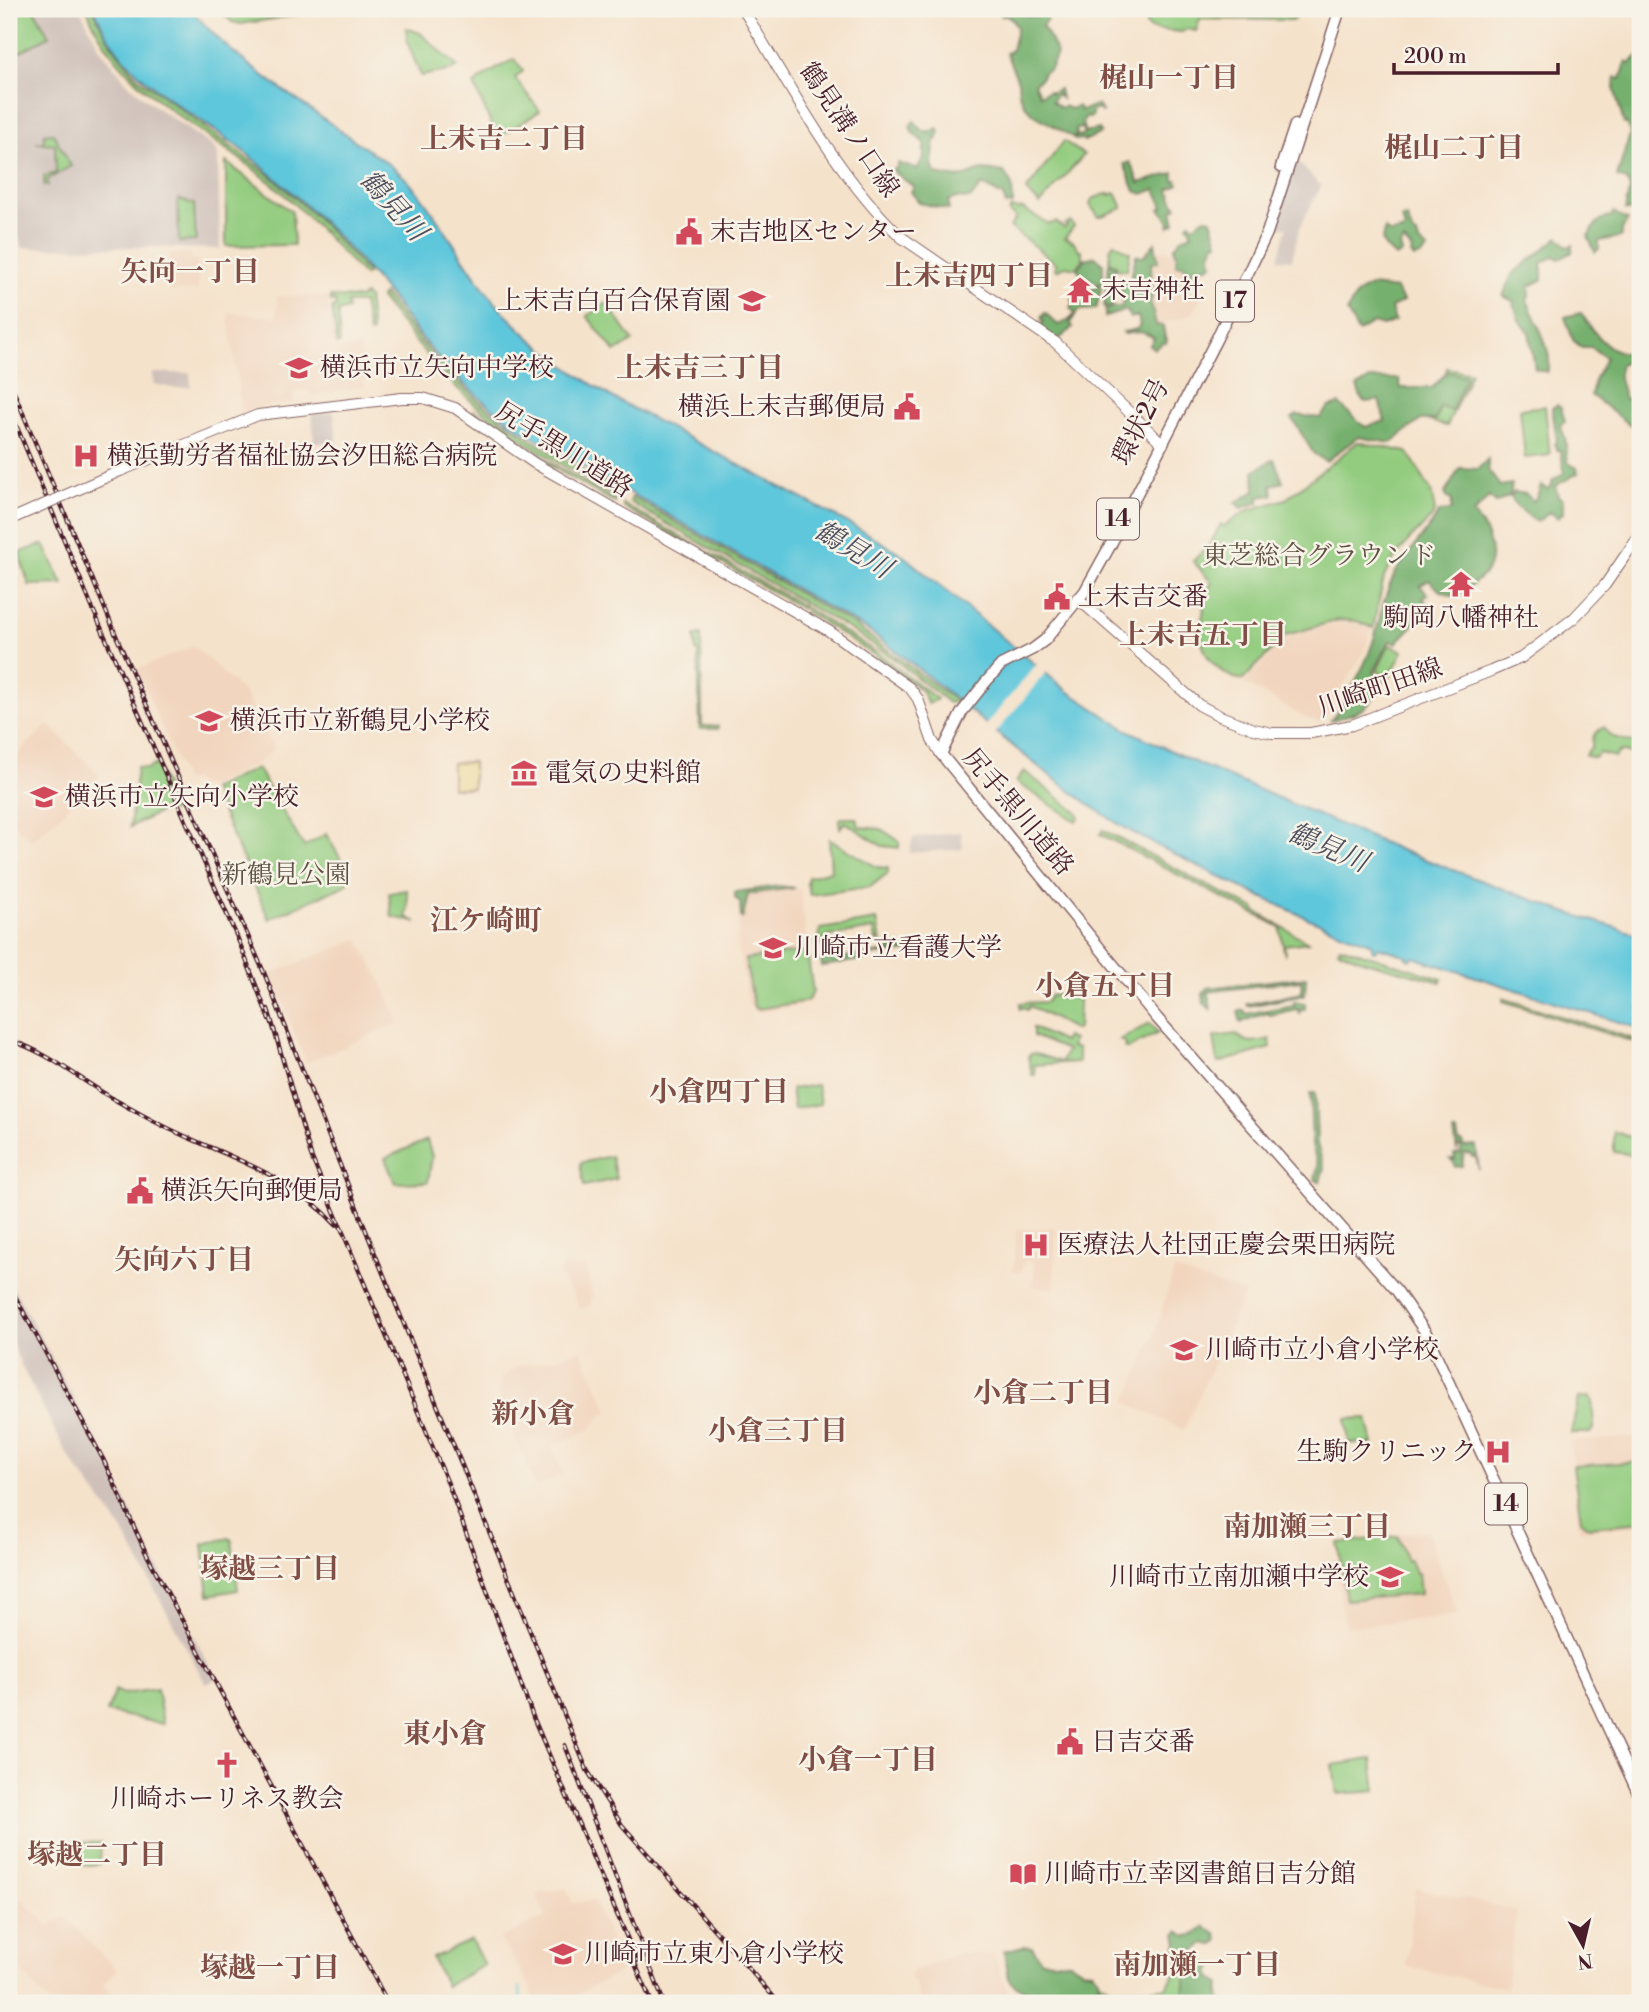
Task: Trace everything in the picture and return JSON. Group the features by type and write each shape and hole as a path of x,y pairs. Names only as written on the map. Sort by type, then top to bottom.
{"main road":[{"name":"鶴見溝ノ口線","path":"743,9 828,148 883,219 901,237 1056,343 1161,442"},
{"name":"環状2号","path":"1161,442 1255,245 1333,9"},
{"name":"環状2号","path":"1077,598 1081,586 1161,442 1267,233 1340,9"},
{"name":"尻手黒川道路","path":"9,520 239,421 277,411 423,398 455,408 534,464 829,631 910,688 918,699 932,740 941,754 1157,1018 1397,1291 1426,1333 1640,1797"},
{"name":"川崎町田線","path":"1077,598 1199,705 1254,729 1272,733 1311,733 1352,725 1521,658 1564,626 1592,600 1640,534"},
{"name":"14","path":"941,754 961,715 1001,665 1045,640 1077,598"}],"shaded area":[{"path":"9,9 80,9 100,49 128,84 216,149 220,249 23,248 9,216"},
{"path":"1298,162 1321,186 1299,229 1292,260 1278,259 1287,227 1274,228 1294,163"},
{"path":"1165,250 1174,255 1174,265 1184,267 1188,276 1188,291 1203,292 1188,316 1157,325 1152,301 1152,264 1159,263 1158,252"},
{"path":"169,254 191,254 192,260 198,260 198,290 169,291"},
{"name":"横浜市立矢向中学校","path":"277,296 328,297 336,349 360,346 365,386 311,395 309,390 293,392 294,402 242,411 228,316 230,313 277,317"},
{"path":"153,373 190,373 191,387 173,388 153,384"},
{"path":"334,412 337,442 314,443 312,414"},
{"path":"1131,417 1145,430 1132,441 1118,447 1112,439 1122,433 1118,427"},
{"path":"1341,622 1357,623 1371,630 1364,653 1320,723 1304,717 1244,683 1288,637"},
{"name":"横浜市立新鶴見小学校","path":"194,646 244,693 275,748 259,762 208,787 199,786 192,779 185,781 137,669"},
{"name":"横浜市立矢向小学校","path":"47,726 100,776 32,841 9,818 9,762"},
{"path":"961,832 963,849 909,853 913,838"},
{"name":"川崎市立看護大学","path":"780,885 800,889 814,995 807,1004 757,1013 749,1006 737,944 740,915 739,902 734,899 734,892"},
{"path":"358,939 382,982 399,1023 306,1063 271,974"},
{"name":"医療法人社団正慶会栗田病院","path":"1056,1227 1054,1288 1033,1287 1034,1262 1024,1261 1022,1272 1013,1271 1017,1230"},
{"path":"563,1267 585,1267 593,1299 592,1306 580,1309 559,1272"},
{"name":"川崎市立小倉小学校","path":"1174,1270 1245,1293 1184,1430 1126,1402 1156,1330"},
{"path":"9,1279 108,1462 139,1531 216,1679 206,1684 121,1528 67,1454 9,1336"},
{"path":"580,1349 609,1411 603,1414 591,1429 552,1446 563,1475 536,1487 502,1410 499,1382 519,1366 559,1358"},
{"path":"1640,1437 1640,1526 1579,1531 1571,1441"},
{"name":"川崎市立南加瀬中学校","path":"1427,1531 1458,1615 1346,1627 1333,1560 1338,1559 1337,1543"},
{"name":"川崎市立東小倉小学校","path":"566,1888 573,1903 594,1900 624,1970 562,2003 536,2003 529,1985 500,1938 546,1917 536,1894"},
{"path":"1416,1888 1515,1910 1507,1988 1409,1967 1406,1964"},
{"path":"21,1898 49,1926 65,1917 117,1970 103,1984 122,2003 49,2003 9,1957 9,1914"},
{"path":"960,1953 994,1954 1012,2003 920,2003 915,1983 909,1977 912,1971"}],"green space":[{"path":"9,9 34,9 49,36 9,58"},
{"path":"87,9 93,9 112,45 137,77 273,178 317,218 368,273 364,276 307,216 270,182 142,86 120,64 101,38"},
{"path":"218,9 303,9 293,16 241,24 232,22"},
{"path":"998,9 1019,9 1021,14 1034,17 1047,9 1054,9 1042,27 1057,54 1050,69 1042,73 1042,77 1034,84 1040,95 1059,89 1061,98 1057,94 1052,101 1061,108 1078,106 1081,111 1098,105 1103,113 1098,109 1092,111 1090,118 1086,117 1082,123 1085,133 1099,129 1101,133 1084,141 1075,140 1073,138 1084,134 1082,128 1076,129 1077,135 1072,137 1033,114 1024,104 1006,53 1012,50 1017,28 1012,19 1006,15 1002,16"},
{"path":"1148,9 1296,9 1294,20 1200,19 1196,31 1187,29 1182,32 1150,29 1146,24"},
{"path":"1216,9 1284,9 1269,15 1251,16 1215,13"},
{"path":"406,28 420,33 458,67 421,76 408,44"},
{"path":"1640,54 1640,211 1625,210 1630,189 1627,180 1617,177 1630,134 1627,123 1624,124 1614,88 1615,77 1621,79 1626,62 1629,64"},
{"path":"514,59 523,71 515,78 540,111 501,136 496,135 474,85"},
{"path":"914,121 923,131 937,128 940,131 935,140 932,165 936,174 959,178 982,170 1004,172 1012,185 1013,204 1006,205 1003,196 982,185 970,199 956,198 948,201 949,210 920,203 911,192 914,187 893,171 898,163 917,169 924,157 924,143 912,132 910,126"},
{"path":"53,133 71,166 47,180 48,186 44,186 44,176 56,173 55,144 36,143 44,142 44,134"},
{"path":"1064,141 1084,155 1040,204 1026,191"},
{"path":"226,162 292,212 294,245 226,246"},
{"path":"1130,162 1139,183 1174,173 1174,181 1177,180 1179,184 1169,189 1177,207 1172,210 1175,223 1169,226 1170,222 1160,209 1163,207 1155,189 1143,194 1135,191 1124,164"},
{"path":"1116,193 1123,208 1099,217 1090,205 1092,199"},
{"path":"178,199 194,204 196,241 179,242"},
{"path":"1011,208 1021,208 1049,224 1056,222 1064,228 1067,226 1065,224 1071,222 1074,226 1065,238 1082,250 1082,258 1085,258 1076,268 1065,266 1057,270 1057,264 1010,227 1016,218 1009,212"},
{"path":"1613,212 1628,220 1622,229 1621,237 1599,241 1599,249 1595,252 1588,236 1597,223 1612,217"},
{"path":"1205,218 1211,219 1218,242 1211,254 1212,264 1208,267 1195,267 1193,270 1195,285 1189,283 1184,265 1176,265 1177,255 1174,248 1182,238 1192,234 1187,224 1190,222 1193,226"},
{"path":"1402,218 1407,218 1419,243 1428,249 1421,256 1414,258 1411,255 1412,250 1404,241 1400,247 1402,253 1396,257 1384,245 1382,238 1385,229 1390,234 1405,230"},
{"path":"1559,237 1567,247 1573,245 1572,252 1542,263 1542,280 1529,287 1530,294 1527,299 1549,355 1547,372 1535,369 1529,332 1519,320 1513,301 1503,296 1512,274"},
{"path":"1114,243 1130,252 1127,270 1117,269 1116,265 1109,262 1110,249"},
{"path":"1155,243 1158,262 1151,263 1150,300 1156,325 1163,326 1167,339 1166,343 1154,349 1150,345 1154,338 1140,332 1123,332 1137,329 1140,325 1138,316 1130,318 1127,310 1105,317 1106,309 1123,306 1120,284 1120,290 1113,289 1112,307 1104,308 1109,263 1116,266 1116,269 1112,270 1111,279 1130,282 1136,255 1143,257"},
{"path":"1095,256 1103,263 1103,284 1099,284 1101,289 1096,309 1079,310 1070,323 1073,327 1058,340 1035,325 1041,325 1044,321 1041,318 1045,313 1058,325 1068,321 1075,314 1070,307 1074,303 1072,299 1082,304 1093,296 1092,289 1097,287 1097,283 1080,273 1077,268 1086,259"},
{"path":"1371,286 1396,289 1403,301 1391,308 1395,321 1383,326 1373,323 1358,332 1347,312 1359,293"},
{"path":"384,294 415,335 449,373 487,408 530,439 620,491 617,496 527,443 477,406 451,381 380,298"},
{"path":"365,295 368,298 372,333 369,334 363,303 347,303 348,309 338,312 340,344 337,344 332,308 336,306 330,297 359,298"},
{"path":"607,303 633,341 615,352 587,316"},
{"path":"1581,313 1606,344 1629,354 1626,362 1619,366 1619,379 1625,399 1640,403 1640,426 1628,424 1591,395 1595,378 1606,358 1591,347 1581,347 1573,340 1565,317"},
{"path":"1447,368 1471,373 1447,426 1429,421 1436,409"},
{"path":"1447,372 1466,376 1452,411 1440,407 1436,420 1421,420 1391,443 1358,437 1326,461 1314,454 1292,418 1297,415 1320,418 1329,407 1339,404 1365,427 1385,421 1379,400 1362,400 1357,387 1370,379 1399,379 1401,388 1432,388"},
{"path":"1557,405 1561,407 1565,422 1560,425 1565,438 1568,463 1577,468 1578,473 1555,486 1558,496 1563,500 1563,513 1558,518 1550,512 1537,522 1516,506 1511,497 1514,492 1526,494 1533,501 1541,485 1547,489 1552,485 1552,481 1564,473 1561,450 1557,450 1555,445 1557,440 1552,408"},
{"path":"1545,406 1550,455 1525,458 1520,409"},
{"path":"474,410 532,452 616,500 615,503 524,449 473,412"},
{"name":"東芝総合グラウンド","path":"1358,442 1407,452 1431,491 1435,511 1392,562 1384,577 1373,628 1357,621 1339,620 1286,635 1243,680 1226,674 1212,662 1203,647 1203,595 1212,583 1193,561 1210,544 1221,524 1224,526 1249,510 1286,499"},
{"path":"1274,459 1283,482 1272,485 1273,495 1259,497 1259,502 1242,508 1235,503 1255,491 1254,471"},
{"path":"1488,459 1488,470 1500,486 1512,484 1510,496 1496,503 1489,497 1473,514 1482,526 1491,548 1487,570 1457,597 1439,590 1429,580 1420,586 1428,594 1423,598 1430,608 1396,643 1390,641 1374,672 1383,681 1372,700 1357,712 1330,721 1365,663 1389,586 1398,569 1439,512 1451,511 1452,500 1447,498 1445,493 1460,468 1478,469"},
{"path":"632,497 854,625 957,702 949,703 894,659 851,630 630,502"},
{"path":"623,504 803,606 802,609 623,507"},
{"path":"44,545 63,584 29,585 19,553"},
{"path":"806,608 879,654 937,699 928,704 921,690 877,657 805,611"},
{"path":"701,635 702,726 718,726 718,729 700,729 698,652 695,636"},
{"path":"1389,645 1403,651 1390,677 1377,671"},
{"path":"1604,727 1610,736 1638,744 1631,754 1620,751 1615,757 1599,753 1595,758 1585,755 1592,746 1595,735"},
{"path":"156,764 175,810 171,812 168,808 130,827 137,767 147,769"},
{"name":"新鶴見公園","path":"257,768 304,847 326,834 348,871 348,883 344,886 269,919 212,789"},
{"path":"1024,771 1078,813 1076,821 1016,782"},
{"path":"841,818 857,818 859,827 881,829 899,841 899,848 882,846 845,822 840,828"},
{"path":"1103,830 1188,875 1186,879 1100,834"},
{"path":"829,839 877,867 888,868 888,873 870,887 810,895 808,877 831,871"},
{"path":"1190,877 1255,909 1308,942 1284,945 1285,955 1280,930 1282,928 1188,880"},
{"path":"779,886 795,888 748,894 741,918 740,902 735,898 735,892"},
{"path":"407,890 406,917 417,922 392,917 389,893"},
{"path":"877,920 881,941 876,941 874,929 824,937 825,944 816,947 815,940 819,938 820,929"},
{"path":"919,946 924,953 918,950 869,956 869,959 822,966 821,960 890,951 890,947 904,949"},
{"path":"1340,946 1442,979 1441,982 1365,961 1338,950"},
{"path":"807,951 813,992 807,1001 757,1009 754,1007 745,959"},
{"path":"1306,977 1305,995 1248,1006 1247,1004 1302,993 1301,980 1208,992 1211,1010 1204,1003 1203,993 1207,988"},
{"path":"1050,996 1079,999 1078,1028 1075,1030 1030,1006 1027,1010 1024,1007 1020,1009 1020,1003 1046,1002"},
{"path":"1503,998 1640,1041 1640,1044 1503,1001"},
{"path":"1294,1001 1305,1003 1305,1009 1301,1009 1300,1013 1298,1009 1270,1015 1267,1013 1241,1023 1238,1012 1244,1010 1246,1014 1294,1005"},
{"path":"1150,1023 1158,1033 1127,1049 1124,1047 1126,1043 1120,1040"},
{"path":"1033,1028 1063,1042 1066,1037 1073,1040 1071,1047 1078,1049 1078,1062 1034,1065 1035,1075 1032,1075 1028,1056 1033,1053 1061,1062 1067,1050 1033,1036"},
{"path":"1236,1034 1248,1041 1270,1039 1271,1048 1218,1063 1214,1037"},
{"path":"817,1085 820,1104 794,1109 791,1089"},
{"path":"1310,1093 1315,1093 1317,1144 1324,1167 1320,1182 1315,1180 1318,1166 1312,1145"},
{"path":"1454,1132 1457,1132 1459,1142 1462,1142 1464,1147 1476,1146 1479,1170 1476,1157 1464,1153 1462,1166 1455,1167 1450,1159 1455,1159 1454,1154 1461,1153 1461,1146 1458,1146 1457,1151"},
{"path":"1614,1132 1636,1138 1633,1153 1614,1152"},
{"path":"427,1140 432,1157 428,1182 395,1183 385,1158"},
{"path":"611,1156 616,1179 584,1186 580,1163"},
{"path":"1589,1397 1592,1400 1594,1429 1590,1433 1571,1433 1579,1398"},
{"path":"1367,1418 1373,1444 1349,1443 1346,1419"},
{"path":"1636,1462 1640,1522 1589,1527 1581,1520 1573,1466"},
{"path":"1398,1536 1407,1561 1410,1560 1415,1573 1418,1573 1420,1594 1346,1600 1338,1543"},
{"path":"229,1538 232,1540 238,1590 209,1595 203,1544"},
{"path":"157,1689 163,1724 107,1712 115,1690 124,1694"},
{"path":"1372,1759 1376,1791 1337,1794 1333,1765"},
{"path":"59,1842 101,1843 100,1864 83,1865"},
{"path":"1205,1926 1217,1935 1218,1941 1212,1945 1204,1943 1195,1952 1213,1968 1210,1972 1220,1984 1219,1996 1223,2003 1131,2003 1137,1996 1184,1997 1186,1971 1174,1953 1178,1943 1176,1934 1178,1931 1187,1936 1194,1935"},
{"path":"471,1940 484,1965 446,1986 432,1958"},
{"path":"1023,1946 1032,1947 1041,1960 1070,1962 1083,1970 1093,1971 1098,1977 1099,1986 1112,2002 1037,2003 1030,1992 1014,1985 1009,1978 1004,1951"},
{"path":"1182,1962 1209,2003 1042,2003 1069,1965 1111,1988 1166,1988"}],"sand":[{"path":"473,762 473,788 452,788 452,763"}],"water":[{"name":"鶴見川","path":"95,9 191,9 245,62 406,179 428,205 486,291 514,323 546,351 615,399 900,553 1066,690 1127,730 1201,765 1400,850 1565,912 1640,935 1640,1029 1413,957 1411,960 1408,956 1378,947 1375,951 1372,950 1372,944 1311,920 1153,843 1066,788 867,630 523,431 488,405 445,365 363,265 314,213 242,150 157,90 138,73 120,54"}],"pier":[{"path":"1036,665 1047,671 994,735 984,727"}],"waterway":[{"path":"520,1987 521,2003"}],"railway":[{"path":"9,380 118,640 265,975 376,1256 587,1770 622,1825 779,2003"},
{"path":"9,408 92,607 240,944 269,1019"},
{"path":"268,1009 311,1156 449,1486 533,1717 637,1961"},
{"path":"9,1040 52,1059 103,1093 152,1120 281,1181 319,1208 336,1225"},
{"path":"9,1285 103,1459 146,1553 388,2003"},
{"path":"565,1745 664,2003"},
{"path":"630,1952 652,2003"}],"place":[{"name":"末吉地区センター","path":"689,232"},
{"name":"末吉神社","path":"1080,290"},
{"name":"上末吉白百合保育園","path":"752,301"},
{"name":"横浜市立矢向中学校","path":"299,368"},
{"name":"横浜上末吉郵便局","path":"907,407"},
{"name":"横浜勤労者福祉協会汐田総合病院","path":"86,456"},
{"name":"駒岡八幡神社","path":"1461,584"},
{"name":"上末吉交番","path":"1057,597"},
{"name":"横浜市立新鶴見小学校","path":"209,721"},
{"name":"電気の史料館","path":"524,773"},
{"name":"横浜市立矢向小学校","path":"44,797"},
{"name":"川崎市立看護大学","path":"773,948"},
{"name":"横浜矢向郵便局","path":"140,1191"},
{"name":"医療法人社団正慶会栗田病院","path":"1036,1245"},
{"name":"川崎市立小倉小学校","path":"1184,1350"},
{"name":"生駒クリニック","path":"1498,1452"},
{"name":"川崎市立南加瀬中学校","path":"1390,1577"},
{"name":"日吉交番","path":"1070,1742"},
{"name":"川崎ホーリネス教会","path":"227,1765"},
{"name":"川崎市立幸図書館日吉分館","path":"1023,1874"},
{"name":"川崎市立東小倉小学校","path":"563,1954"}],"district":[{"name":"梶山一丁目","path":"1169,78"},
{"name":"上末吉二丁目","path":"504,139"},
{"name":"梶山二丁目","path":"1454,148"},
{"name":"矢向一丁目","path":"190,272"},
{"name":"上末吉四丁目","path":"969,276"},
{"name":"上末吉三丁目","path":"700,368"},
{"name":"上末吉五丁目","path":"1203,635"},
{"name":"江ケ崎町","path":"486,921"},
{"name":"小倉五丁目","path":"1105,986"},
{"name":"小倉四丁目","path":"719,1092"},
{"name":"矢向六丁目","path":"184,1260"},
{"name":"小倉二丁目","path":"1043,1393"},
{"name":"新小倉","path":"533,1414"},
{"name":"小倉三丁目","path":"778,1431"},
{"name":"南加瀬三丁目","path":"1307,1527"},
{"name":"塚越三丁目","path":"270,1569"},
{"name":"東小倉","path":"445,1734"},
{"name":"小倉一丁目","path":"868,1760"},
{"name":"塚越二丁目","path":"97,1855"},
{"name":"南加瀬一丁目","path":"1197,1965"},
{"name":"塚越一丁目","path":"270,1968"}]}
